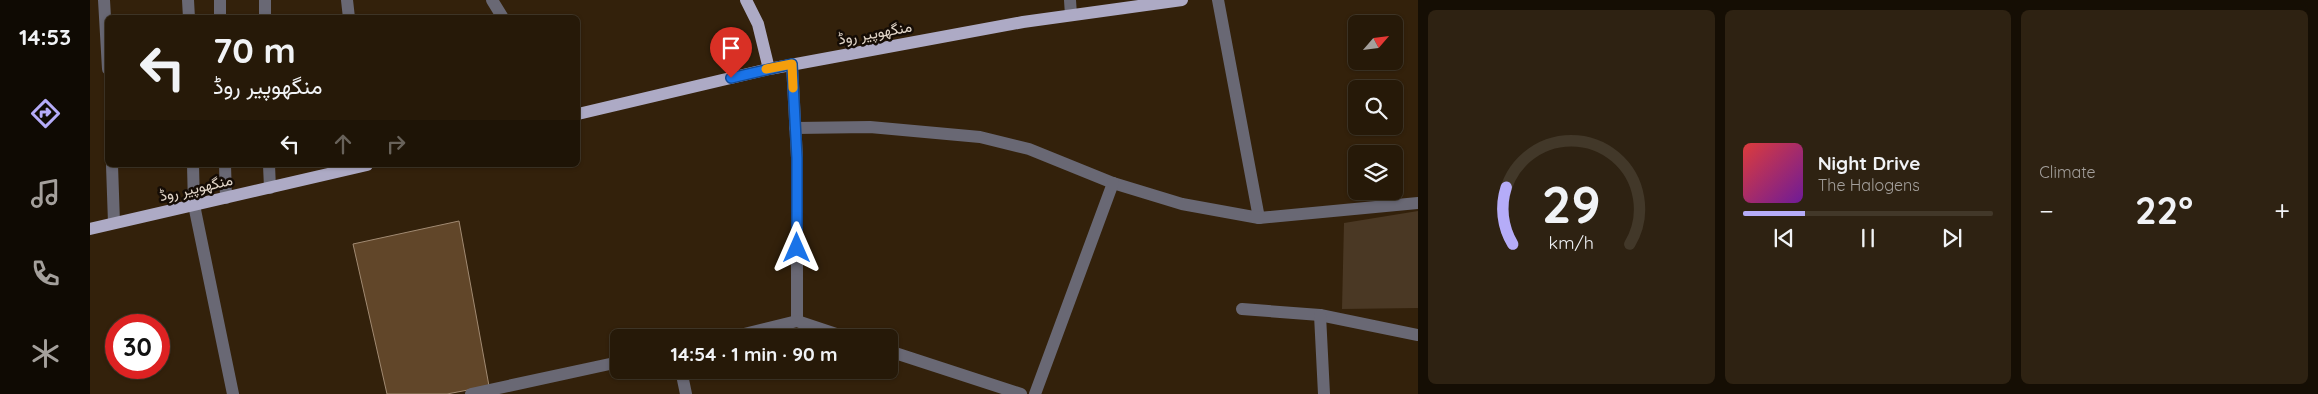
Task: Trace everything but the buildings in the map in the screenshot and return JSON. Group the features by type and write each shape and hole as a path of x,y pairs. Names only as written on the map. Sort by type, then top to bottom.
{"main road":[{"path":"746,0 758,24 769,69"},
{"name":"منگھوپیر روڈ","path":"580,114 792,64 1071,15 1182,0"},
{"name":"منگھوپیر روڈ","path":"90,229 358,167"}],"street":[{"path":"104,0 105,17"},
{"path":"188,0 188,15"},
{"path":"220,0 220,15"},
{"path":"265,0 265,15"},
{"path":"347,0 349,15"},
{"path":"1070,0 1071,15"},
{"path":"1218,0 1259,218"},
{"path":"494,1 501,15"},
{"path":"792,64 795,128 797,321"},
{"path":"795,128 870,127 980,137 1029,149 1113,183 1182,204 1259,218 1418,203"},
{"path":"112,167 114,223"},
{"path":"193,167 194,205 233,394"},
{"path":"225,167 226,198"},
{"path":"269,167 270,188"},
{"path":"1035,394 1113,183"},
{"path":"1242,308 1320,315 1418,335"},
{"path":"1320,315 1324,394"},
{"path":"765,329 797,321 821,329"},
{"path":"898,354 1021,394"},
{"path":"472,394 610,364"},
{"path":"683,379 686,394"}],"shaded area":[{"path":"1418,211 1418,308 1342,309 1344,223"}],"slow traffic":[{"path":"766,69 792,64 793,88"}],"route":[{"path":"731,78 792,64 797,158 797,248"}]}
